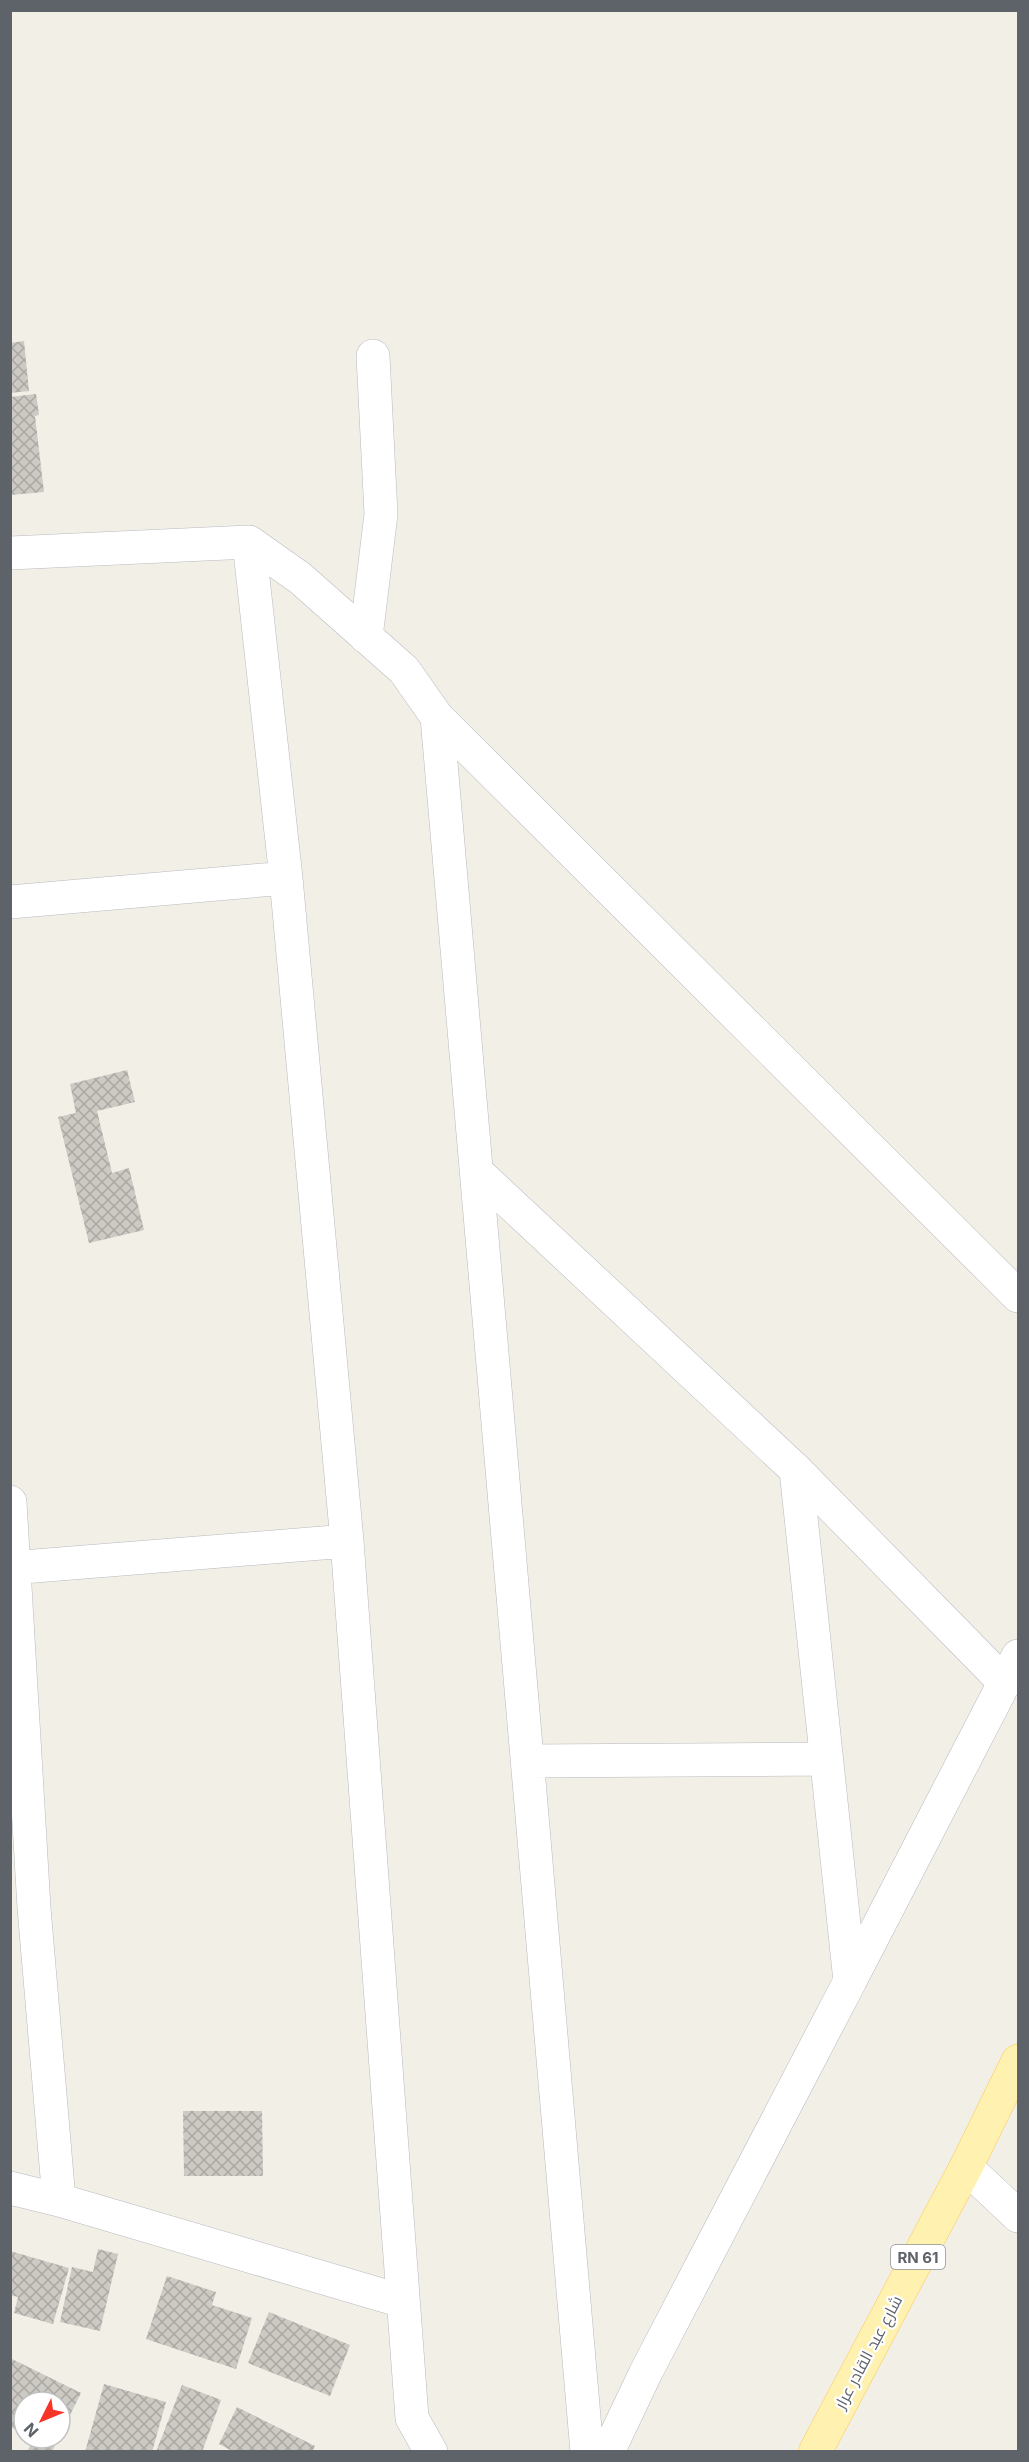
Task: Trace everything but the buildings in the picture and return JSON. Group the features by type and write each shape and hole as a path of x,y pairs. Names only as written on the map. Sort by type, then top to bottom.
{"main road":[{"name":"شارع عبد القادر عرار","path":"815,2451 966,2166 1018,2061"}],"street":[{"path":"366,637 381,514 373,356"},
{"path":"249,542 286,878 347,1541 412,2418 431,2451"},
{"path":"10,553 249,542 300,578 404,670 437,717 1018,1296"},
{"path":"437,717 587,2451"},
{"path":"10,902 286,878"},
{"path":"477,1172 1012,1670 646,2372 608,2451"},
{"path":"796,1470 850,1981"},
{"path":"10,1502 22,1905 58,2199"},
{"path":"13,1568 347,1541"},
{"path":"528,1761 826,1759"},
{"path":"966,2166 1018,2216"},
{"path":"10,2188 58,2199 402,2301"}]}
